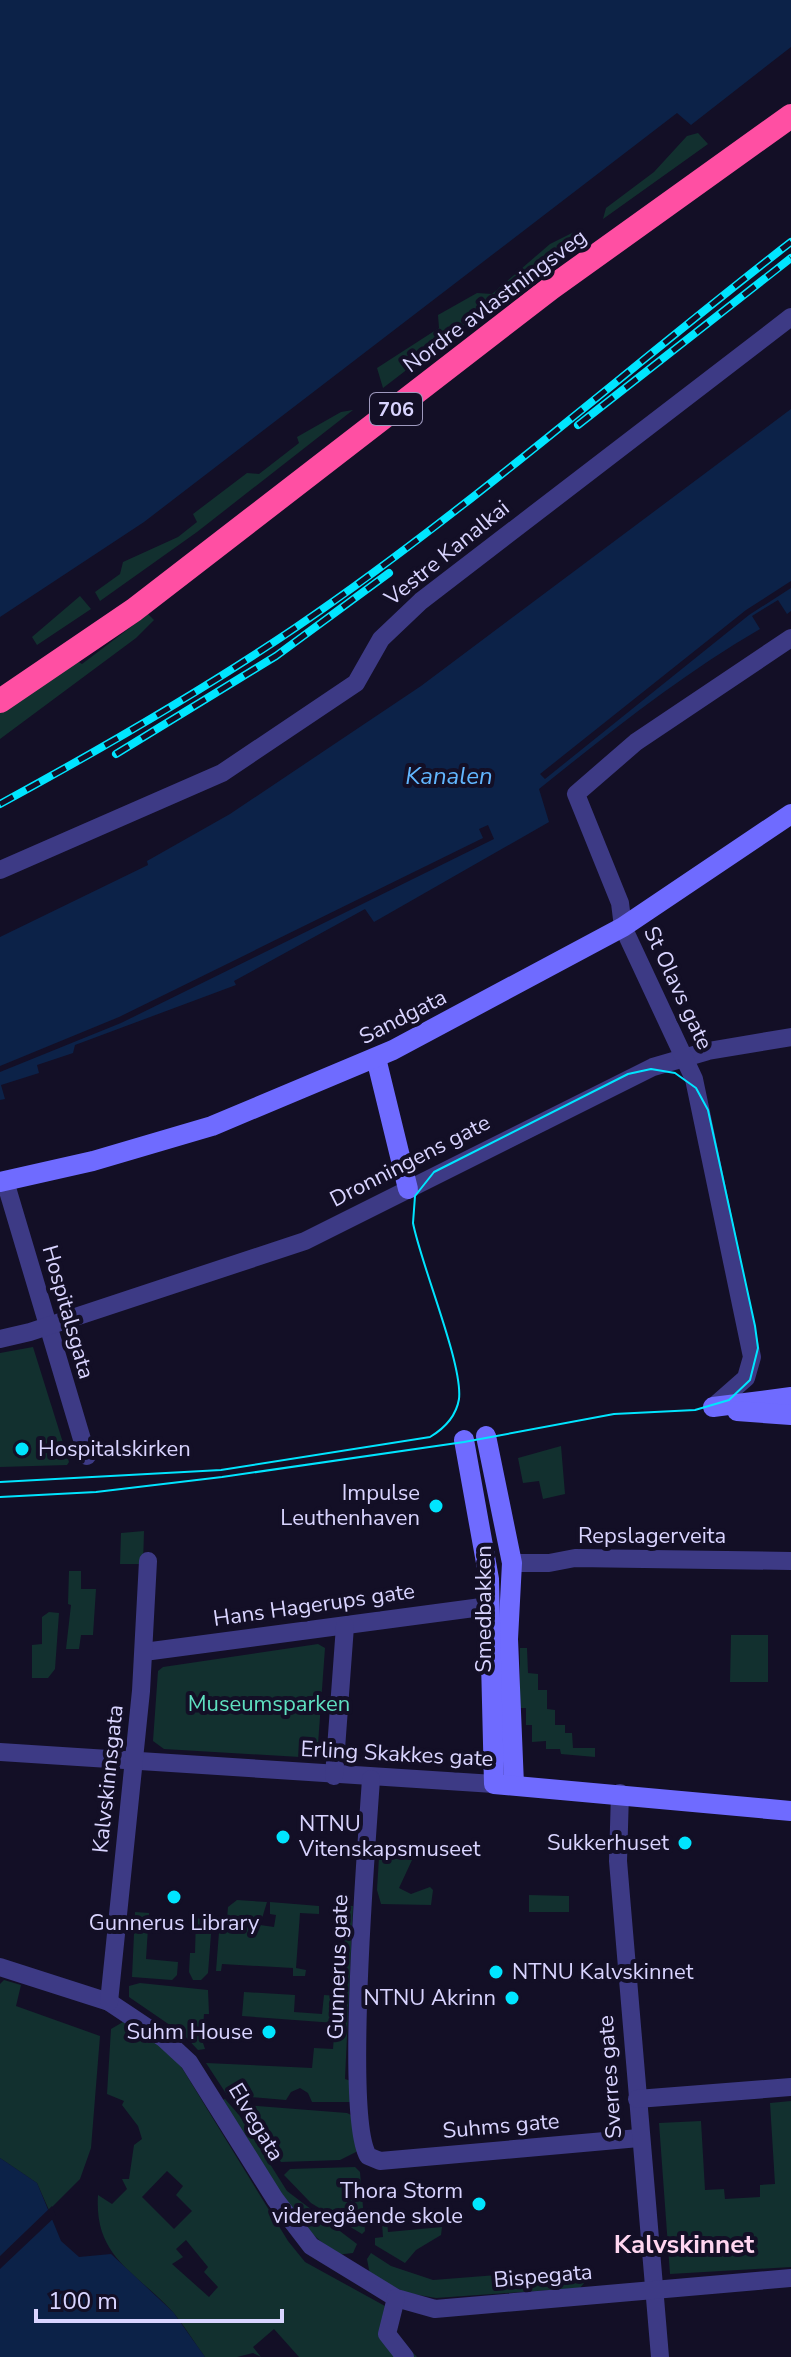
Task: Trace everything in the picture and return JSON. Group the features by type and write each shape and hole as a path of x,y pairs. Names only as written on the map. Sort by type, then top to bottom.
{"highway":[{"name":"Nordre avlastningsveg","path":"0,701 134,610 551,288 791,116"}],"street":[{"name":"Vestre Kanalkai","path":"0,870 222,773 356,683 381,639 421,601 791,317"},
{"name":"St Olavs gate","path":"713,1407 746,1378 752,1357 694,1079 623,927 620,903 576,794 636,742 791,638"},
{"name":"Sandgata","path":"3,1181 118,1154 212,1126 376,1058 623,927 791,814"},
{"name":"Dronningens gate","path":"0,1339 305,1241 653,1067 684,1057 791,1037"},
{"path":"376,1058 408,1189"},
{"name":"Hospitalsgata","path":"3,1181 87,1456"},
{"path":"713,1407 791,1397"},
{"path":"713,1407 762,1415 791,1415"},
{"name":"Smedbakken","path":"486,1436 512,1563 504,1784"},
{"name":"Smedbakken","path":"464,1440 486,1551 504,1784"},
{"name":"Repslagerveita","path":"512,1563 549,1563 575,1558 791,1561"},
{"name":"Kalvskinnsgata","path":"109,2002 144,1652 148,1561"},
{"name":"Hans Hagerups gate","path":"144,1652 489,1606"},
{"path":"334,1776 345,1626"},
{"name":"Erling Skakkes gate","path":"0,1752 371,1779 504,1784 791,1811"},
{"name":"Gunnerus gate","path":"368,2156 359,2109 358,2032 371,1779"},
{"name":"Sverres gate","path":"620,1793 618,1861 639,2138 660,2357"},
{"name":"Elvegata","path":"0,1967 109,2002 163,2038 189,2062 275,2199 311,2246 396,2298"},
{"path":"637,2099 791,2087"},
{"name":"Suhms gate","path":"368,2156 380,2161 639,2138"},
{"name":"Bispegata","path":"396,2298 435,2309 791,2278"},
{"path":"396,2298 387,2334 405,2357"}],"green space":[{"path":"698,133 708,144 603,219 606,208 654,172 687,136"},
{"path":"576,231 581,236 383,388 377,368 439,328 438,315 477,293 492,294 550,244"},
{"path":"353,410 197,532 100,601 95,592 120,574 123,562 178,537 197,522 193,514 247,473 259,474 299,443 297,437 341,412"},
{"path":"80,596 91,609 37,645 32,637"},
{"path":"148,614 154,620 136,638 0,739 0,711 77,661 82,664"},
{"path":"33,1347 69,1462 67,1465 0,1467 0,1353"},
{"path":"561,1446 565,1494 543,1499 539,1481 523,1483 518,1458"},
{"path":"144,1531 143,1564 120,1564 121,1533"},
{"path":"69,1571 81,1571 81,1589 96,1589 93,1635 81,1635 79,1649 66,1649 71,1605 68,1604"},
{"path":"49,1612 59,1613 55,1669 48,1678 32,1678 32,1645 42,1644 42,1617"},
{"path":"731,1635 768,1635 768,1682 730,1682"},
{"name":"Museumsparken","path":"318,1644 325,1648 317,1758 164,1749 153,1741 158,1671 163,1667"},
{"path":"520,1648 527,1648 528,1673 538,1674 538,1690 547,1690 547,1709 555,1710 555,1725 565,1725 565,1733 572,1733 573,1748 595,1748 595,1757 561,1754 560,1749 546,1749 546,1741 532,1742 532,1725 526,1725 526,1708 520,1708"},
{"path":"379,1857 412,1860 399,1888 411,1894 430,1887 433,1890 431,1905 381,1904 377,1890"},
{"path":"529,1895 569,1896 569,1912 529,1912"},
{"path":"237,1900 267,1902 260,1925 274,1927 276,1915 270,1914 270,1902 319,1906 319,1914 300,1913 296,1968 306,1970 305,1976 293,1976 293,1968 222,1964 221,1971 216,1971 220,1919 227,1919 228,1907"},
{"path":"335,1905 353,1906 345,2079 351,2081 350,2102 312,2102 308,2093 300,2088 291,2092 286,2100 227,2095 206,2063 312,2068 314,2048 333,2049 335,2023 242,2016 244,1992 295,1995 294,2012 322,2014 324,1995 338,1996 347,1917 333,1915"},
{"path":"135,1912 149,1913 146,1959 178,1962 177,1975 172,1980 132,1977"},
{"path":"196,1918 212,1921 208,1973 201,1980 193,1980 189,1972 190,1953 195,1953"},
{"path":"4,1980 21,1985 16,2006 100,2036 91,2148 80,2179 49,2210 37,2183 0,2158 0,1984"},
{"path":"140,1983 208,1990 209,2014 204,2014 202,2040 205,2049 198,2050 183,2034 129,1997 129,1986"},
{"path":"123,2022 154,2041 179,2063 288,2241 305,2262 385,2306 389,2328 417,2357 299,2357 274,2329 253,2347 261,2357 253,2353 237,2357 205,2357 172,2311 120,2261 103,2234 98,2195 112,2204 127,2189 122,2179 129,2179 134,2145 142,2139 138,2126 122,2105 124,2101 107,2094 111,2029","holes":["167,2171 183,2186 176,2195 192,2211 174,2229 142,2197","186,2240 208,2267 204,2272 218,2287 209,2297 172,2264 183,2257 176,2249"]},
{"path":"225,2099 239,2115 287,2191 357,2244 353,2253 336,2255 298,2221 222,2100"},
{"path":"791,2101 791,2267 670,2274 659,2123 701,2121 705,2190 724,2189 725,2199 760,2197 760,2185 775,2184 770,2103"},
{"path":"246,2105 347,2113 351,2115 358,2151 340,2160 281,2162 242,2108"},
{"path":"355,2167 360,2172 365,2231 362,2234 311,2203 284,2175 290,2169"},
{"path":"381,2210 386,2210 388,2232 442,2227 441,2235 416,2250 405,2263 375,2245 375,2238 383,2237"},
{"path":"371,2253 391,2266 433,2280 588,2268 591,2275 580,2288 436,2298 407,2293 370,2275 367,2259"}],"water":[{"path":"0,0 791,0 791,47 691,125 677,113 144,522 0,617"},
{"name":"Kanalen","path":"791,409 791,611 787,614 778,600 752,616 760,629 674,685 539,789 549,822 374,922 365,909 234,981 236,985 75,1045 73,1053 37,1065 39,1073 1,1085 5,1099 0,1100 0,937 148,865 147,861 230,814 421,686"},
{"path":"0,2158 37,2183 61,2241 79,2257 111,2254 173,2312 205,2357 0,2357"}],"pier":[{"path":"791,581 791,588 749,615 545,779 540,774 746,610"},
{"path":"488,825 494,839 121,1023 0,1072 0,1066 119,1017 483,838 479,829"},
{"path":"52,2206 56,2216 0,2269 0,2256"}],"tram line":[{"path":"0,1482 221,1470 430,1437 452,1417 459,1399 455,1363 413,1223 415,1196 434,1172 628,1074 651,1069 675,1073 696,1088 708,1110 758,1348 750,1380 729,1400 695,1410 614,1414 464,1442 222,1477 96,1492 0,1497"}],"railway":[{"path":"0,804 187,697 359,583 422,537 791,242"},
{"path":"578,425 791,258"},
{"path":"116,754 276,656 389,573"}],"place":[{"name":"Hospitalskirken","path":"22,1449"},
{"name":"Impulse Leuthenhaven","path":"436,1506"},
{"name":"NTNU Vitenskapsmuseet","path":"283,1837"},
{"name":"Sukkerhuset","path":"685,1843"},
{"name":"Gunnerus Library","path":"174,1897"},
{"name":"NTNU Kalvskinnet","path":"496,1972"},
{"name":"NTNU Akrinn","path":"512,1998"},
{"name":"Suhm House","path":"269,2032"},
{"name":"Thora Storm videregående skole","path":"479,2204"}],"district":[{"name":"Kalvskinnet","path":"684,2244"}]}
